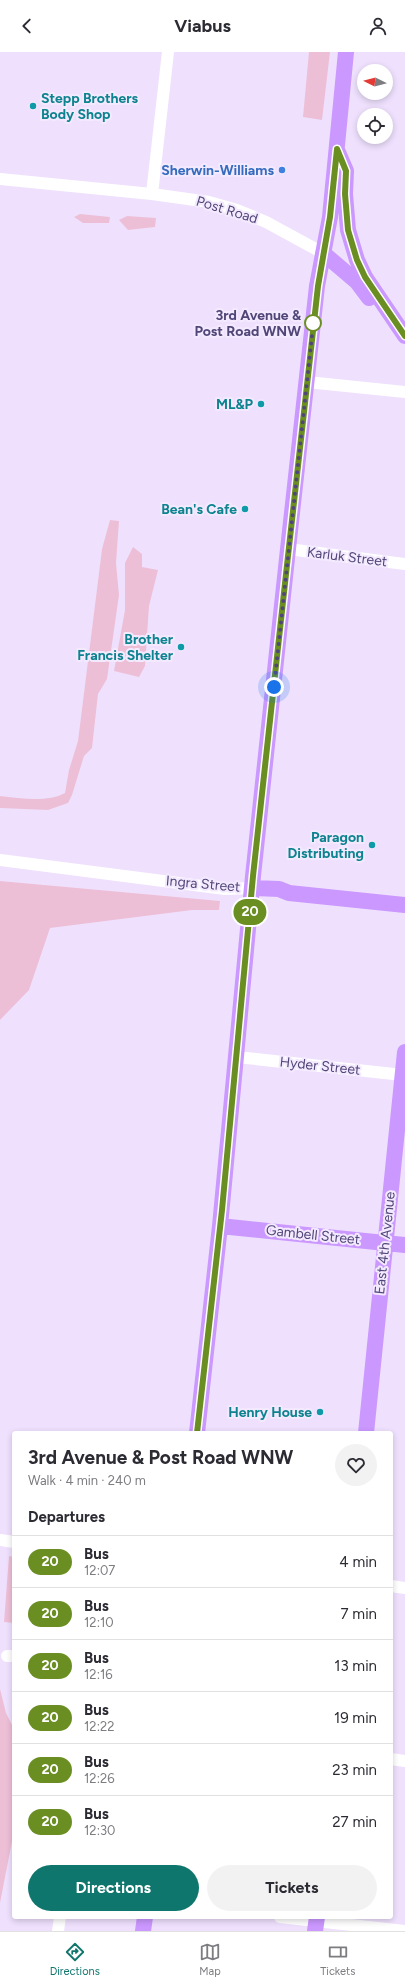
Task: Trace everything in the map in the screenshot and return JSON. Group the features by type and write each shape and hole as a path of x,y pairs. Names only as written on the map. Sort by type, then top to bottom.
{"main road":[{"path":"197,1431 220,1226 252,888 288,549 323,253 330,217 346,52"},
{"path":"337,149 346,171 345,194 348,230 357,260 365,277 405,336"},
{"name":"Post Road","path":"323,253 357,282 405,345"},
{"name":"Ingra Street","path":"252,888 279,889 289,893 405,905"},
{"path":"248,930 256,919 259,903 263,898 289,893"},
{"name":"East 4th Avenue","path":"366,1431 405,1052"},
{"name":"Gambell Street","path":"220,1226 405,1245"},
{"path":"143,1931 145,1919"}],"street":[{"path":"152,194 168,52"},
{"name":"Post Road","path":"0,179 152,194 209,202 237,210 266,222 323,253"},
{"path":"307,382 405,392"},
{"name":"Karluk Street","path":"288,549 405,564"},
{"name":"Ingra Street","path":"0,860 225,889 252,888"},
{"name":"Hyder Street","path":"237,1057 403,1075"},
{"path":"0,1540 12,1542"},
{"path":"393,1586 405,1588"},
{"path":"393,1759 405,1760"},
{"path":"58,1931 60,1919"},
{"path":"292,1919 316,1923 405,1931"}],"shaded area":[{"path":"309,52 330,52 322,120 303,117"},
{"path":"80,214 110,217 109,223 83,223 74,217"},
{"path":"127,216 156,218 155,227 128,230 119,220"},
{"path":"110,520 119,521 116,563 119,595 107,679 98,694 92,748 84,756 72,795 68,803 48,810 0,808 0,796 25,799 42,799 65,793 69,770 78,741 102,549"},
{"path":"133,547 142,554 142,567 158,570 149,606 145,666 139,677 114,671 125,610 125,563"},
{"path":"0,881 220,901 219,910 192,910 50,928 29,990 0,1020"},
{"path":"9,1556 12,1557 12,1623 4,1622"},
{"path":"0,1689 6,1713 12,1725 12,1841 0,1903"}],"bus line":[{"name":"20","path":"197,1431 222,1210 253,876 318,286 330,217 337,149 346,171 345,194 348,230 357,260 365,277 405,336"}],"place":[{"name":"Stepp Brothers Body Shop","path":"33,106"},
{"name":"Sherwin-Williams","path":"282,170"},
{"name":"3rd Avenue & Post Road WNW","path":"313,323"},
{"name":"ML&P","path":"261,404"},
{"name":"Bean's Cafe","path":"245,509"},
{"name":"Brother Francis Shelter","path":"181,647"},
{"name":"Paragon Distributing","path":"372,845"},
{"name":"Henry House","path":"320,1412"}],"route":[{"path":"274,687 314,317 313,323"}]}
